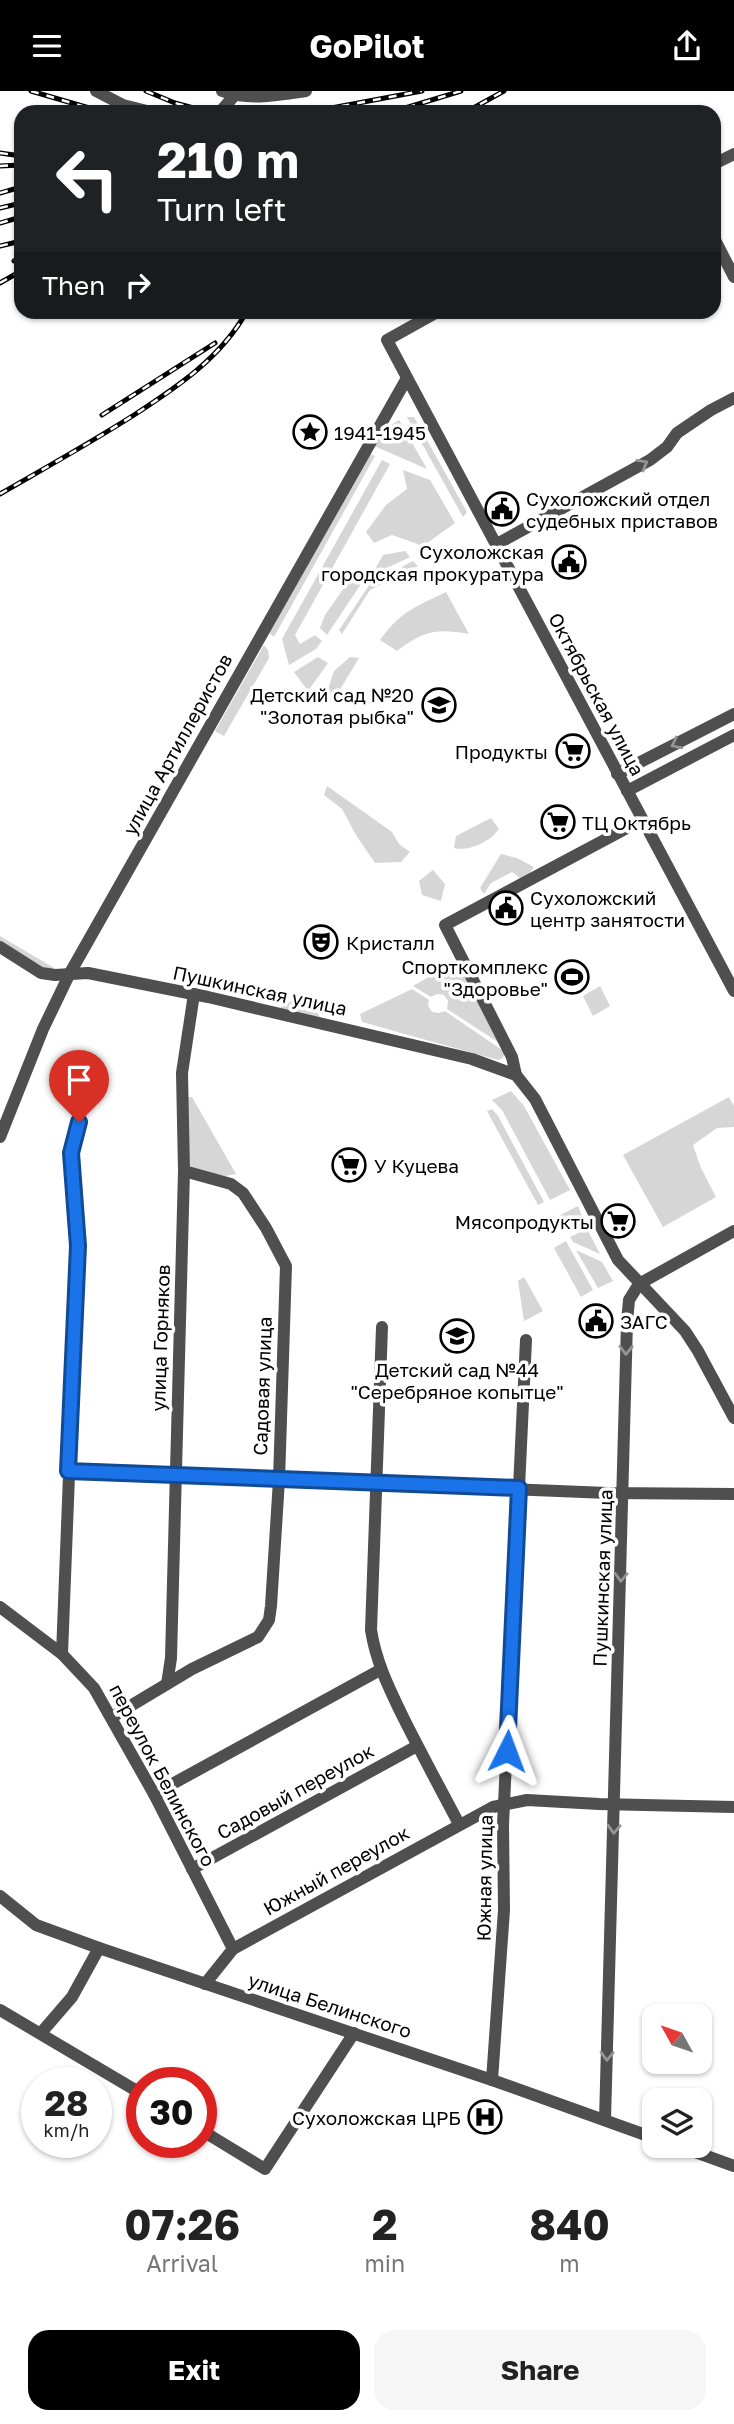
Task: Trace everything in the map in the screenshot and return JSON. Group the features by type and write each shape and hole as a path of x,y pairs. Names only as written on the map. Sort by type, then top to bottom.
{"street":[{"path":"96,91 123,105"},
{"path":"228,93 274,95 306,91"},
{"path":"721,252 734,277"},
{"name":"Октябрьская улица","path":"424,319 387,339 734,991"},
{"name":"улица Артиллеристов","path":"0,1137 43,1029 70,973 407,378"},
{"path":"497,544 650,460 667,447 677,433 734,398"},
{"path":"617,774 734,714"},
{"path":"627,791 734,735"},
{"path":"642,820 445,925 512,1057 516,1075 535,1099 618,1260 685,1331 734,1418"},
{"name":"Пушкинская улица","path":"0,947 41,973 88,973 194,994 472,1059 516,1075"},
{"name":"улица Горняков","path":"167,1684 171,1658 184,1171 182,1073 194,994"},
{"path":"62,1654 78,1246 71,1153 79,1122"},
{"name":"Садовая улица","path":"167,1684 222,1653 258,1637 269,1620 278,1481 286,1266 243,1193 231,1184 184,1171"},
{"path":"639,1285 734,1231"},
{"name":"Пушкинская улица","path":"605,2120 624,1493 626,1322 629,1300 639,1285"},
{"path":"382,1327 371,1630 374,1652 417,1746 458,1824"},
{"name":"Южная улица","path":"492,2080 504,1910 505,1803 526,1340"},
{"path":"68,1471 624,1493 734,1494"},
{"name":"переулок Белинского","path":"0,1607 62,1654 94,1688 154,1794 233,1949"},
{"path":"154,1794 380,1670"},
{"path":"112,1717 167,1684"},
{"name":"Садовый переулок","path":"192,1869 417,1746"},
{"path":"505,1803 527,1800 734,1807"},
{"name":"Южный переулок","path":"233,1949 458,1824 505,1803"},
{"name":"улица Белинского","path":"0,1896 36,1925 642,2134"},
{"path":"41,2033 72,1997 99,1948"},
{"path":"205,1984 233,1949"},
{"path":"0,2010 126,2084"},
{"path":"217,2140 265,2169 354,2033"},
{"path":"710,2158 734,2167"}],"shaded area":[{"path":"407,417 414,417 467,512 463,517"},
{"path":"399,420 427,469 374,446 385,429"},
{"path":"370,454 375,456 274,637 269,633"},
{"path":"382,460 390,464 295,635 300,644 315,635 322,641 316,649 289,665 282,639"},
{"path":"403,470 430,480 455,523 423,546 392,535 374,543 366,532 386,505 407,489"},
{"path":"405,551 410,557 372,575 383,555"},
{"path":"413,561 418,566 370,590 342,634 339,630 370,584"},
{"path":"351,578 363,581 327,635 320,628 325,615"},
{"path":"446,592 469,634 439,631 423,635 397,651 380,640 402,616"},
{"path":"264,645 269,658 224,736 215,731"},
{"path":"318,657 328,663 308,691 294,672"},
{"path":"350,657 359,658 333,701 325,698 334,671"},
{"path":"327,786 392,832 399,844 410,852 401,862 375,863 342,809 324,795"},
{"path":"491,818 499,829 491,838 473,847 454,848 456,836"},
{"path":"501,854 517,858 534,867 524,881 512,872 491,883 484,894 480,888"},
{"path":"433,870 445,884 441,901 422,895 419,881"},
{"path":"0,936 54,968 51,972 0,941"},
{"path":"460,959 504,1046 447,1009 448,1001 444,995 431,997 413,986"},
{"path":"600,986 610,1006 593,1016 583,996"},
{"path":"412,989 429,1000 428,1006 432,1012 445,1011 505,1052 503,1058 498,1060 362,1022 360,1014"},
{"path":"305,993 320,1017 278,1009"},
{"path":"511,1091 524,1106 570,1190 550,1200 502,1110 492,1100"},
{"path":"185,1097 192,1097 236,1174 225,1176 192,1169 187,1161"},
{"path":"729,1097 734,1106 734,1127 717,1128 693,1145 716,1197 663,1227 623,1155"},
{"path":"492,1109 544,1202 538,1205 487,1111"},
{"path":"578,1206 582,1216 564,1226 558,1216"},
{"path":"587,1229 600,1254 573,1242 570,1237"},
{"path":"566,1241 593,1290 581,1297 554,1248"},
{"path":"576,1250 602,1262 613,1281 598,1288"},
{"path":"524,1277 543,1311 524,1321 518,1281"}],"railway":[{"path":"31,91 79,105"},
{"path":"146,91 182,105"},
{"path":"347,105 422,91"},
{"path":"415,105 461,91"},
{"path":"479,105 504,91"},
{"path":"0,153 14,155"},
{"path":"0,166 14,165"},
{"path":"0,193 14,189"},
{"path":"0,208 14,205"},
{"path":"0,223 14,219"},
{"path":"0,246 14,243"},
{"path":"0,283 14,275"},
{"path":"0,494 117,425 182,382 211,357 242,319"},
{"path":"102,415 215,343"}],"place":[{"name":"1941-1945","path":"310,432"},
{"name":"Сухоложский отдел судебных приставов","path":"502,509"},
{"name":"Сухоложская городская прокуратура","path":"569,562"},
{"name":"Детский сад №20 \"Золотая рыбка\"","path":"439,705"},
{"name":"Продукты","path":"573,751"},
{"name":"ТЦ Октябрь","path":"558,822"},
{"name":"Сухоложский центр занятости","path":"506,908"},
{"name":"Кристалл","path":"321,942"},
{"name":"Спорткомплекс \"Здоровье\"","path":"572,977"},
{"name":"У Куцева","path":"349,1165"},
{"name":"Мясопродукты","path":"618,1221"},
{"name":"ЗАГС","path":"596,1321"},
{"name":"Детский сад №44 \"Серебряное копытце\"","path":"457,1336"},
{"name":"Сухоложская ЦРБ","path":"485,2117"}],"route":[{"path":"79,1122 71,1153 78,1246 68,1471 519,1488 507,1751"}]}
